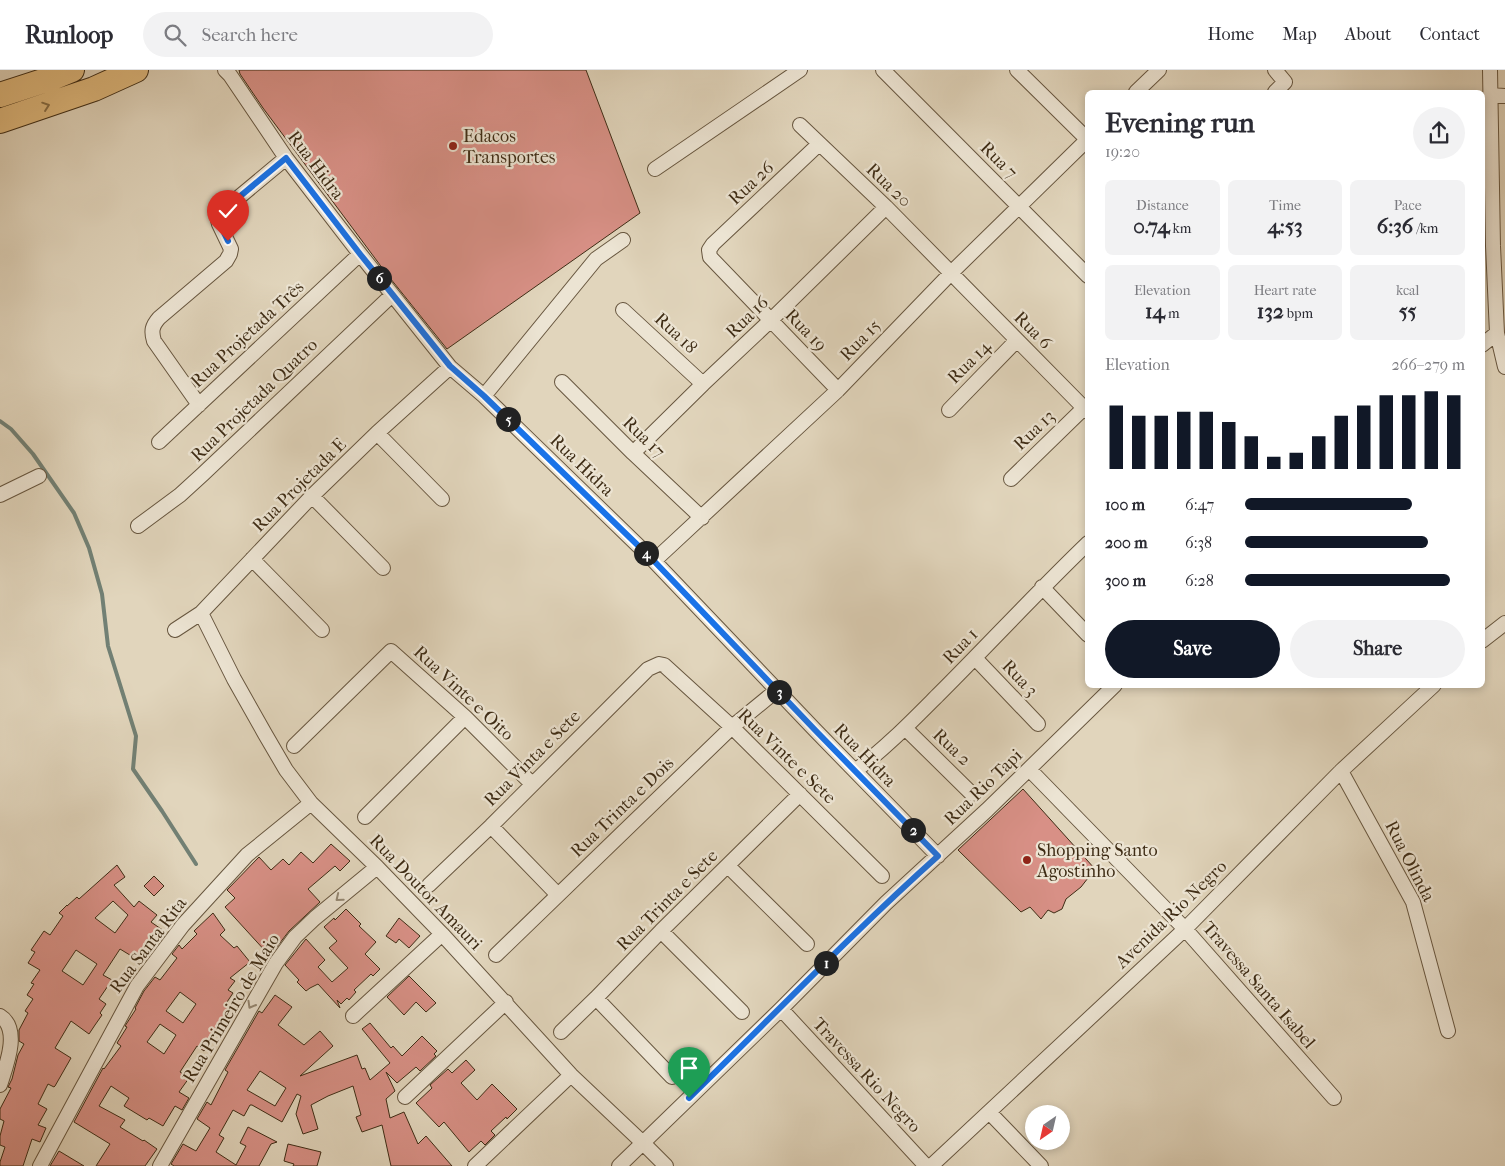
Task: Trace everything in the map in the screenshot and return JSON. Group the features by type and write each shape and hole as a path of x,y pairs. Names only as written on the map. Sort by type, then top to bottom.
{"highway":[{"path":"0,95 72,70"},
{"path":"0,121 94,89 136,70"}],"street":[{"path":"655,169 800,70"},
{"name":"Rua 7","path":"883,70 1085,273"},
{"path":"1138,90 1159,70"},
{"path":"1274,70 1286,87"},
{"path":"1490,70 1499,246 1497,333 1505,367"},
{"path":"1021,71 1085,138"},
{"name":"Rua Hidra","path":"228,72 286,158 450,366 484,396 654,561 938,856"},
{"path":"1490,95 1505,96"},
{"name":"Rua 20","path":"800,125 886,207 951,273"},
{"name":"Rua 15","path":"654,561 838,390 951,273 1085,142"},
{"name":"Rua 26","path":"709,250 713,244 820,144"},
{"path":"199,405 154,341 152,334 154,325 159,318 226,262 231,249 217,218 220,213 286,158"},
{"name":"Rua 16","path":"633,453 886,207"},
{"path":"484,396 596,260 623,240"},
{"name":"Rua 19","path":"709,250 710,257 838,390"},
{"name":"Rua Projetada Três","path":"159,442 360,254"},
{"name":"Rua 6","path":"951,273 1085,409"},
{"name":"Rua Projetada Quatro","path":"138,526 180,495 203,474 392,294"},
{"name":"Rua 18","path":"623,310 703,384"},
{"path":"1485,343 1497,333"},
{"name":"Rua 14","path":"948,410 1017,340"},
{"name":"Rua Projetada E","path":"175,630 201,613 312,496 450,366"},
{"name":"Rua 17","path":"562,382 702,518"},
{"name":"Rua 13","path":"1010,479 1085,411"},
{"path":"377,433 442,499"},
{"path":"0,494 39,476"},
{"path":"312,496 383,568"},
{"name":"Rua 1","path":"855,771 876,756 905,728 1042,587 1085,546"},
{"path":"252,559 322,630"},
{"path":"1042,587 1085,632"},
{"name":"Rua Doutor Amauri","path":"201,613 234,679 286,770 311,803 442,934 571,1075 666,1166"},
{"path":"1485,639 1505,623"},
{"name":"Rua Vinte e Oito","path":"294,746 391,651 465,717 532,784"},
{"name":"Rua 3","path":"975,658 1038,724"},
{"name":"Rua Vinta e Sete","path":"429,885 491,826 648,669 659,664 664,665"},
{"name":"Rua Vinte e Sete","path":"664,665 732,727 882,876"},
{"name":"Rua Rio Tapi","path":"619,1166 781,1009 886,903 938,856 1111,688"},
{"name":"Avenida Rio Negro","path":"931,1166 1185,929 1341,771 1431,688"},
{"name":"Rua Trinta e Dois","path":"496,955 732,727 777,690"},
{"path":"365,817 465,717"},
{"name":"Rua 2","path":"905,728 972,794"},
{"name":"Travessa Santa Isabel","path":"1029,769 1185,929 1334,1098"},
{"name":"Rua Olinda","path":"1341,771 1413,902 1448,1031"},
{"name":"Rua Trinta e Sete","path":"561,1032 800,794"},
{"name":"Rua Santa Rita","path":"40,1166 137,986 183,925 247,855 311,803"},
{"path":"491,826 558,895"},
{"path":"728,866 807,944"},
{"name":"Rua Primeiro de Maio","path":"160,1166 276,963 295,937 377,867"},
{"path":"661,931 742,1012"},
{"path":"353,1016 442,934"},
{"path":"596,998 672,1077"},
{"path":"405,1097 506,1002"},
{"name":"Travessa Rio Negro","path":"781,1009 926,1166"},
{"path":"0,1085 12,1041 10,1030 2,1018"},
{"path":"475,1166 571,1075"},
{"path":"989,1112 1041,1166"}],"building":[{"name":"Edacos Transportes","path":"239,70 586,70 640,213 447,349 386,273 263,108"},
{"name":"Shopping Santo Agostinho","path":"1023,789 1095,869 1081,887 1066,899 1062,909 1054,913 1048,910 1041,919 1030,907 1021,912 958,850"},
{"path":"331,844 350,861 340,871 335,866 308,889 320,902 289,931 273,952 271,949 267,953 225,907 235,898 227,890 259,857 271,870 283,859 289,865 301,852 313,863"},
{"path":"117,865 125,877 114,885 134,907 139,901 157,915 151,922 166,934 159,942 157,940 148,953 145,951 138,960 120,949 103,975 112,980 99,999 106,1004 100,1013 102,1015 89,1034 71,1021 55,1048 71,1058 55,1086 48,1084 38,1104 47,1109 38,1125 46,1128 40,1142 32,1139 23,1166 0,1166 5,1147 0,1145 4,1121 0,1119 0,1109 11,1088 8,1087 18,1055 24,1044 19,1041 19,1030 28,1013 25,1011 33,999 27,995 34,984 31,983 40,970 28,963 35,952 31,950 44,931 50,935 63,916 59,913 77,897 79,899","holes":["113,901 128,915 115,933 95,918","76,950 97,964 83,985 62,971"]},
{"path":"154,876 164,886 154,896 144,886"},
{"path":"346,909 361,924 359,926 376,942 365,954 380,969 373,976 371,974 354,990 356,992 349,1000 347,998 341,1004 337,1000 340,1008 318,984 306,991 285,965 306,939 325,960 318,967 332,982 348,968 329,948 337,941 324,927 334,918 335,920"},
{"path":"213,913 225,930 220,935 234,948 237,946 250,962 230,978 235,981 228,990 233,993 225,1005 231,1009 217,1028 220,1029 204,1051 197,1046 180,1072 189,1078 179,1092 189,1098 182,1110 175,1106 163,1126 149,1118 147,1120 124,1106 129,1098 111,1086 99,1106 125,1120 120,1127 157,1149 145,1166 96,1166 110,1144 74,1122 103,1068 121,1046 117,1043 127,1027 125,1026 136,1009 144,991 155,977 160,980 177,958 172,954 179,945 182,949 197,934 194,931","holes":["180,992 196,1004 183,1023 166,1011","160,1024 176,1035 164,1054 147,1042"]},
{"path":"399,918 420,936 409,948 399,939 396,943 386,936"},
{"path":"409,976 436,1003 426,1012 416,1002 404,1015 387,997"},
{"path":"275,995 292,1007 278,1025 304,1045 320,1031 333,1046 300,1076 357,1055 362,1069 365,1068 370,1080 390,1063 362,1029 370,1023 391,1048 393,1046 402,1056 422,1036 437,1051 434,1054 436,1056 420,1071 416,1067 397,1083 386,1072 395,1091 386,1099 390,1118 404,1112 418,1144 426,1136 452,1166 391,1166 382,1125 362,1132 356,1117 361,1115 353,1086 311,1105 318,1129 303,1134 296,1114 301,1096 297,1094 282,1122 252,1105 250,1105 244,1116 233,1110 219,1135 224,1138 216,1152 236,1165 246,1146 240,1143 248,1127 277,1142 271,1144 259,1166 174,1166 171,1164 183,1144 196,1151 210,1128 197,1119 207,1102 211,1105 228,1072 225,1070 259,1011 262,1013","holes":["260,1071 286,1088 275,1106 247,1090"]},
{"path":"466,1060 475,1070 461,1083 477,1100 492,1084 517,1109 491,1131 495,1135 485,1145 481,1141 469,1152 444,1122 439,1127 416,1103 432,1088 430,1085 448,1069 452,1073"},
{"path":"288,1144 321,1152 317,1166 293,1166 294,1164 284,1161"},
{"path":"59,1151 84,1166 50,1166"}],"waterway":[{"path":"0,421 11,429 33,454 74,513 89,548 102,594 108,646 136,736 133,769 196,864"}],"place":[{"name":"Edacos Transportes","path":"453,146"},
{"name":"Shopping Santo Agostinho","path":"1027,860"}],"route":[{"path":"228,241 217,216 286,158 450,366 484,396 654,561 938,856 886,903 689,1098"}]}
